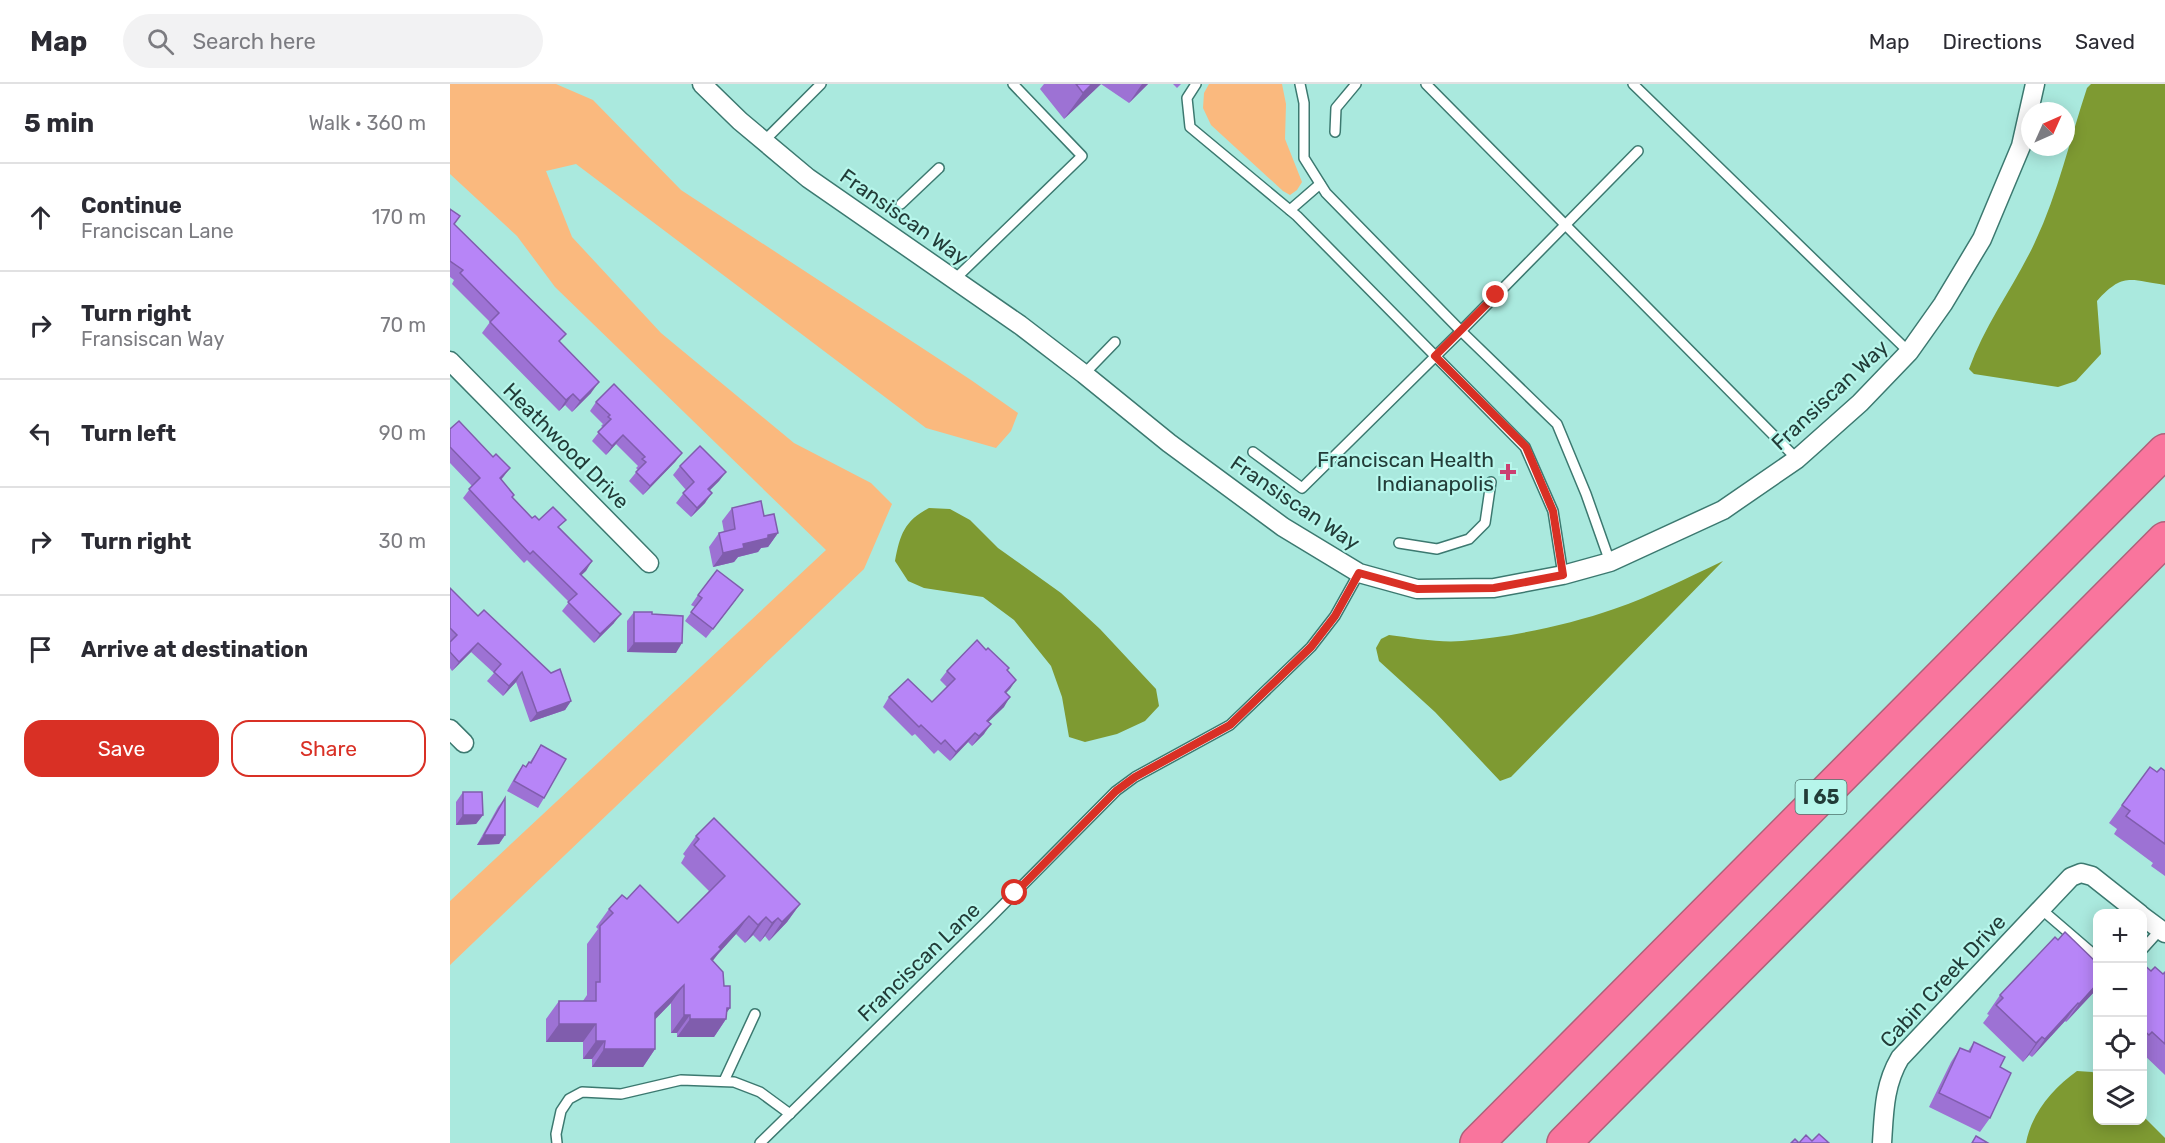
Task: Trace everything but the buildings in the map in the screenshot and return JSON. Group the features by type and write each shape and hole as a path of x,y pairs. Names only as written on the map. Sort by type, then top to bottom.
{"highway":[{"name":"I 65","path":"1477,1143 2165,451"},
{"path":"1564,1143 2165,539"}],"street":[{"name":"Fransiscan Way","path":"702,84 740,121 808,178 1020,326 1283,527 1359,573 1417,589 1494,588 1563,575 1610,562 1723,510 1797,459 1860,403 1909,352 1943,304 1982,239 2021,146 2035,84"},
{"name":"Heathwood Drive","path":"450,361 649,563"},
{"path":"450,729 464,743"},
{"name":"Cabin Creek Drive","path":"1882,1143 1886,1094 1890,1076 1900,1058 2071,877 2081,873 2092,876 2135,909"},
{"path":"2147,919 2163,931"}],"lane":[{"path":"764,141 821,84"},
{"path":"954,280 1082,156 1013,84"},
{"path":"1196,84 1187,98 1190,127 1290,210 1526,447 1553,511 1563,575"},
{"path":"1300,84 1305,103 1304,158 1320,184 1326,193 1461,331 1557,424 1586,494 1610,562"},
{"path":"1335,132 1336,108 1356,84"},
{"path":"1426,84 1797,459"},
{"path":"1633,84 1909,352"},
{"path":"1253,452 1302,488 1638,151"},
{"path":"901,204 939,168"},
{"path":"1290,210 1320,184"},
{"path":"1084,374 1115,342"},
{"path":"1399,543 1437,549 1469,539 1485,523 1491,482"},
{"name":"Franciscan Lane","path":"760,1143 1116,791 1135,777 1230,725 1311,647 1335,616 1359,573"},
{"path":"2041,909 2093,954"},
{"path":"2147,945 2163,931"},
{"path":"724,1081 755,1014"},
{"path":"557,1143 556,1134 561,1111 568,1099 582,1092 621,1094 681,1080 734,1082 760,1092 790,1114"}],"shaded area":[{"path":"450,84 556,84 593,100 681,190 1018,413 1011,431 996,448 926,428 576,164 546,171 572,237 661,333 794,443 871,483 892,504 864,569 450,965 450,901 826,550 555,287 517,236 450,174"},
{"path":"1209,84 1282,84 1286,104 1285,139 1302,182 1297,190 1290,195 1283,191 1211,125 1203,108 1204,93"},
{"path":"2091,84 2165,84 2165,285 2128,280 2114,286 2097,301 2101,354 2076,381 2058,387 1974,374 1969,369 1976,352 2035,242 2066,156 2075,156 2075,127 2087,88"},
{"path":"929,508 950,509 970,520 998,548 1061,593 1100,629 1156,689 1159,706 1145,721 1117,734 1085,742 1069,737 1062,697 1051,666 1014,620 983,597 924,588 908,581 895,561 901,536 914,518"},
{"path":"1723,561 1511,777 1500,781 1435,712 1379,661 1376,648 1381,639 1389,635 1453,641 1500,637 1539,630 1628,604"},
{"path":"2077,1071 2093,1072 2093,1125 2147,1125 2147,1120 2165,1138 2165,1143 2026,1143 2038,1112 2060,1085"}],"place":[{"name":"Franciscan Health Indianapolis","path":"1508,472"}],"route":[{"path":"1015,893 1116,791 1135,777 1230,725 1311,647 1335,616 1359,573 1417,589 1494,588 1563,575 1553,511 1526,447 1435,356 1496,295"}]}
